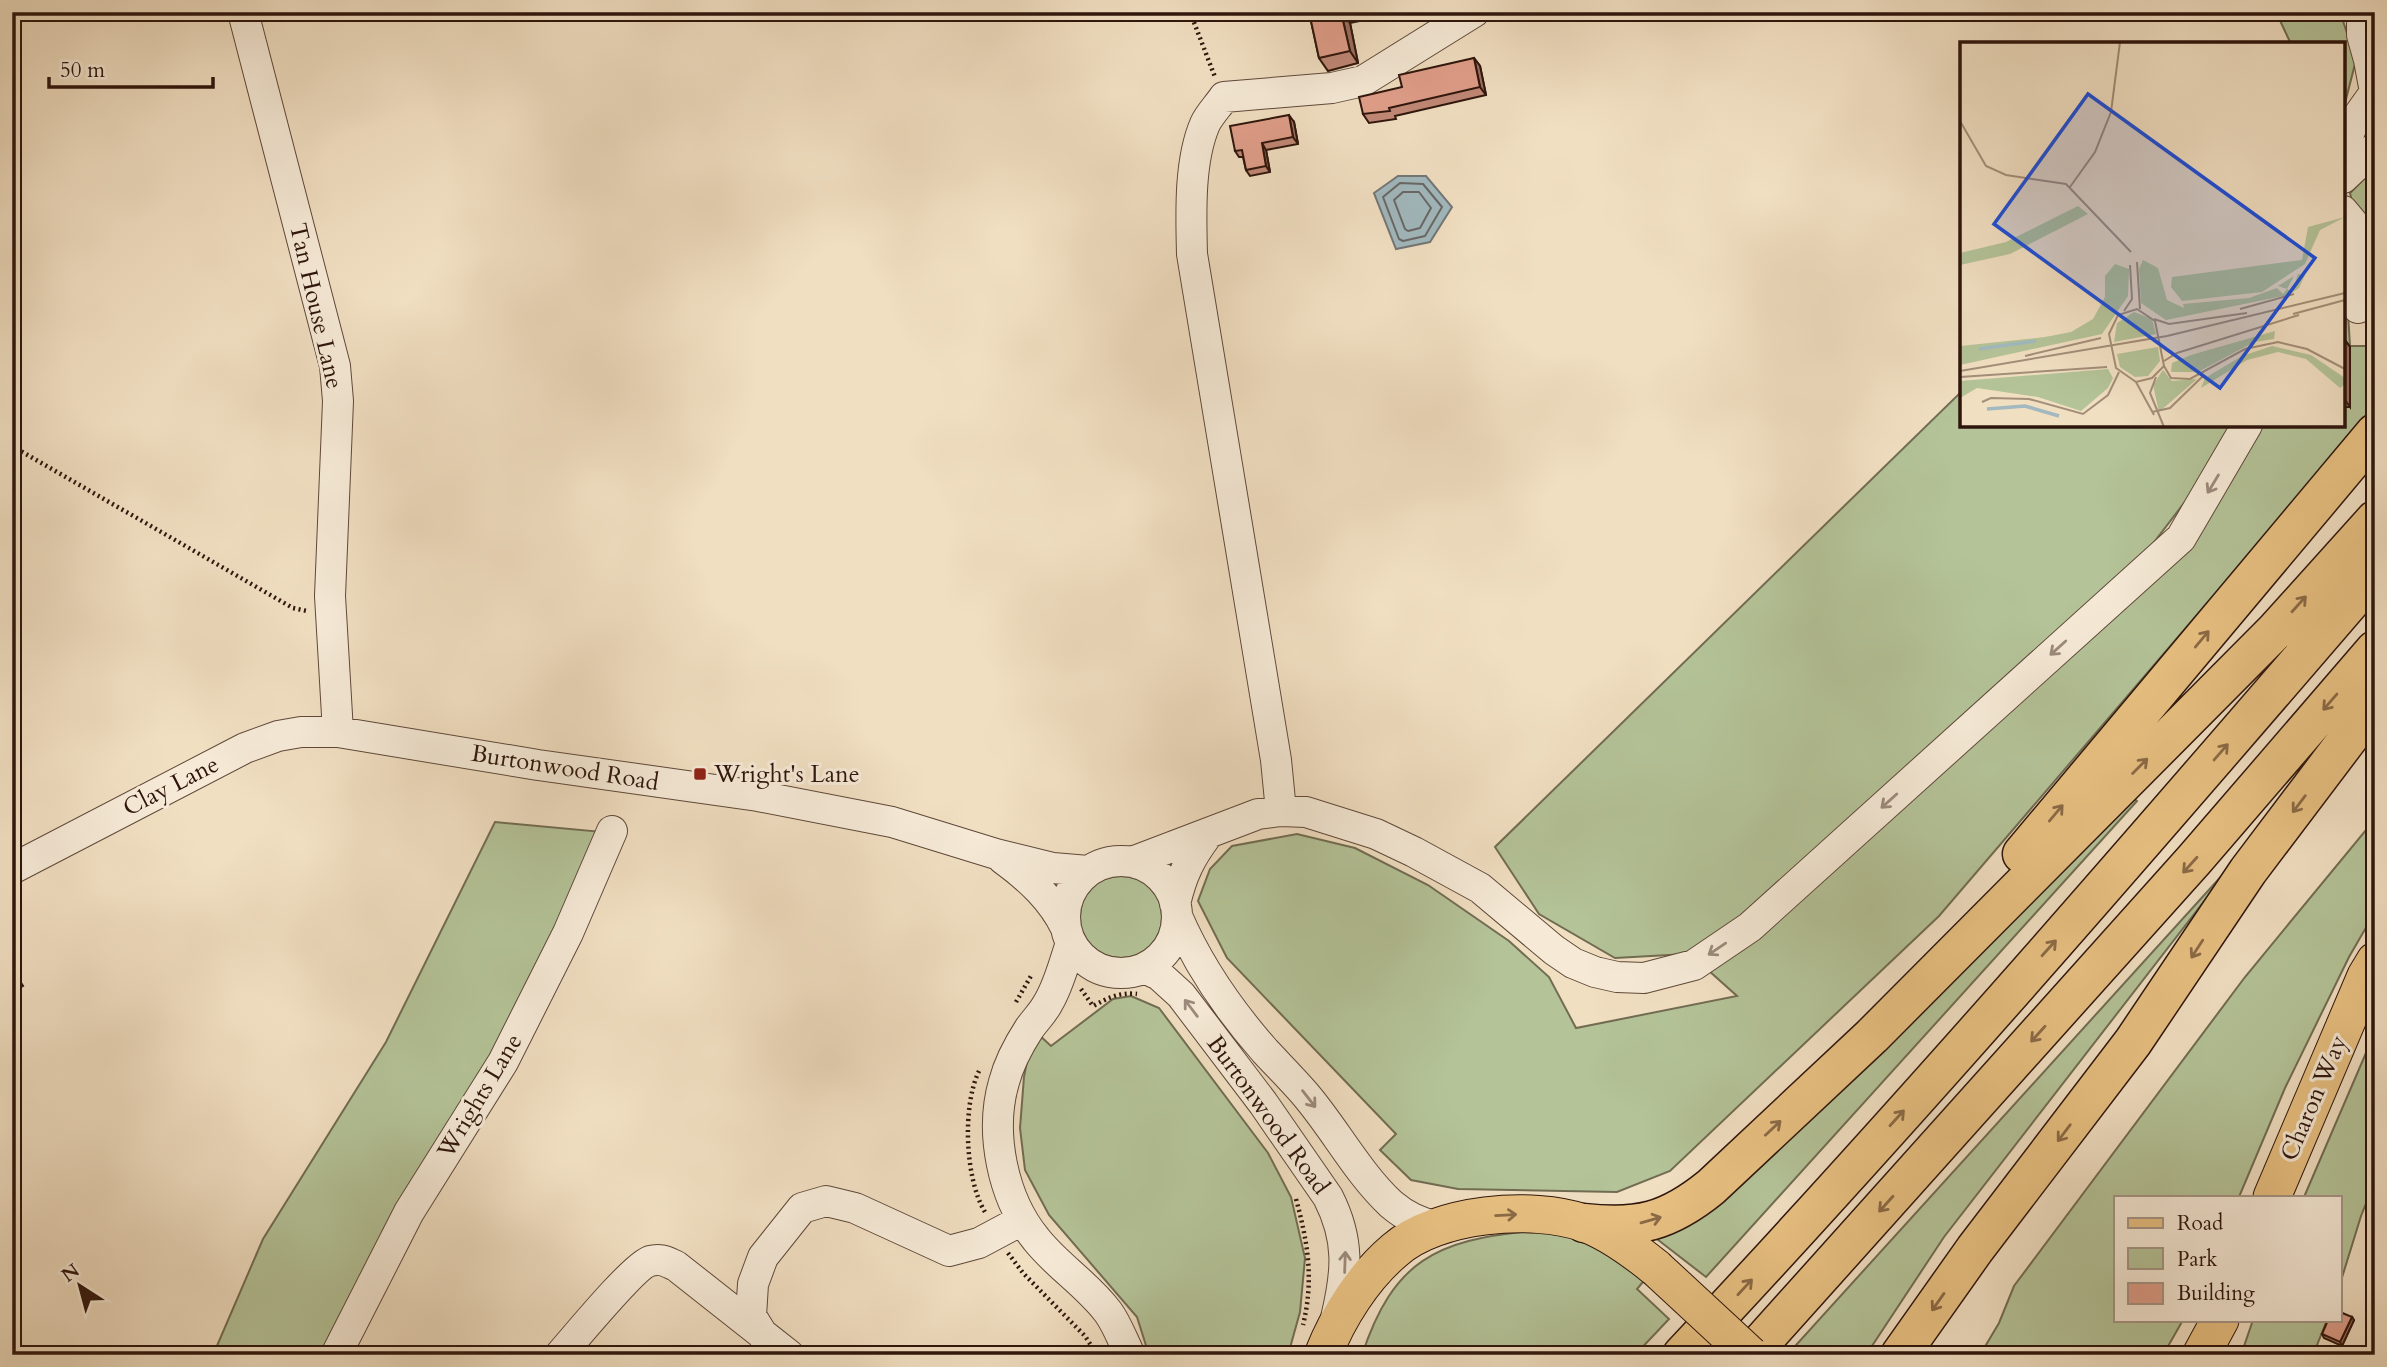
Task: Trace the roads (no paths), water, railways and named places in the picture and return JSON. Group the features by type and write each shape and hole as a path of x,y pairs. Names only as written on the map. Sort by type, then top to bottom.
{"highway":[{"path":"1872,1036 2375,433"},
{"path":"1584,1223 1616,1227 1638,1224 1676,1212 1693,1202 1872,1036 2275,631 2375,520"},
{"path":"1682,1355 1757,1275 2148,838 2375,573"},
{"path":"1750,1355 2185,870 2375,650"},
{"path":"1900,1355 1975,1249 2133,1042 2248,871 2375,703"}],"main road":[{"name":"Charon Way","path":"2272,1196 2365,976 2375,961"},
{"path":"1319,1339 1371,1276 1396,1249 1411,1239 1439,1227 1495,1215 1525,1214 1553,1216 1584,1223 1622,1243 1656,1268 1750,1355"}],"street":[{"name":"Tan House Lane","path":"243,12 335,366 338,401 331,617 338,732"},
{"path":"1281,811 1276,760 1192,254 1193,184 1199,148 1206,123 1224,97 1332,88 1363,81 1474,12"},
{"path":"2345,145 2353,123 2374,99 2370,60 2362,35 2365,20"},
{"path":"2345,177 2375,148"},
{"path":"2345,213 2353,223 2358,308"},
{"path":"1132,862 1258,814 1307,812 1376,834 1480,888 1554,950 1595,972 1644,978 1693,964 1750,927 2180,538 2246,427"},
{"name":"Clay Lane","path":"12,869 245,748 278,736 301,732 338,732"},
{"name":"Burtonwood Road","path":"338,732 552,767 758,796 892,822 996,854 1053,868 1088,871"},
{"name":"Wrights Lane","path":"336,1355 409,1212 503,1062 568,933 612,831"},
{"path":"1048,1003 1133,979 1159,958 1170,944 1176,928 1181,877 1190,858 1208,834"},
{"name":"Burtonwood Road","path":"996,854 1042,893 1059,915 1068,936"},
{"path":"1133,979 1090,964 1079,955 1068,936 1065,912 1068,896 1076,882 1088,871 1102,864 1132,862 1147,867 1160,876 1169,889 1176,910"},
{"name":"Burtonwood Road","path":"1176,910 1189,945 1210,980 1263,1049 1306,1094 1380,1192 1403,1213 1439,1227"},
{"path":"1068,936 1048,1003 1013,1056 1003,1084 999,1111 1002,1161 1010,1193 1022,1220 1038,1241 1074,1275 1108,1313 1130,1355"},
{"name":"Burtonwood Road","path":"1133,979 1159,975 1181,995 1263,1103 1328,1197 1336,1214 1345,1251 1341,1296 1319,1339"},
{"path":"764,1337 751,1316 753,1284 763,1257 802,1208 826,1201 855,1208 949,1251 979,1243 1022,1220"},
{"path":"560,1355 630,1276 649,1261 664,1260 676,1266 789,1355"}],"water":[{"path":"1398,176 1426,176 1452,207 1430,242 1396,249 1374,193"}],"place":[{"name":"Wright's Lane","path":"700,774"}]}
